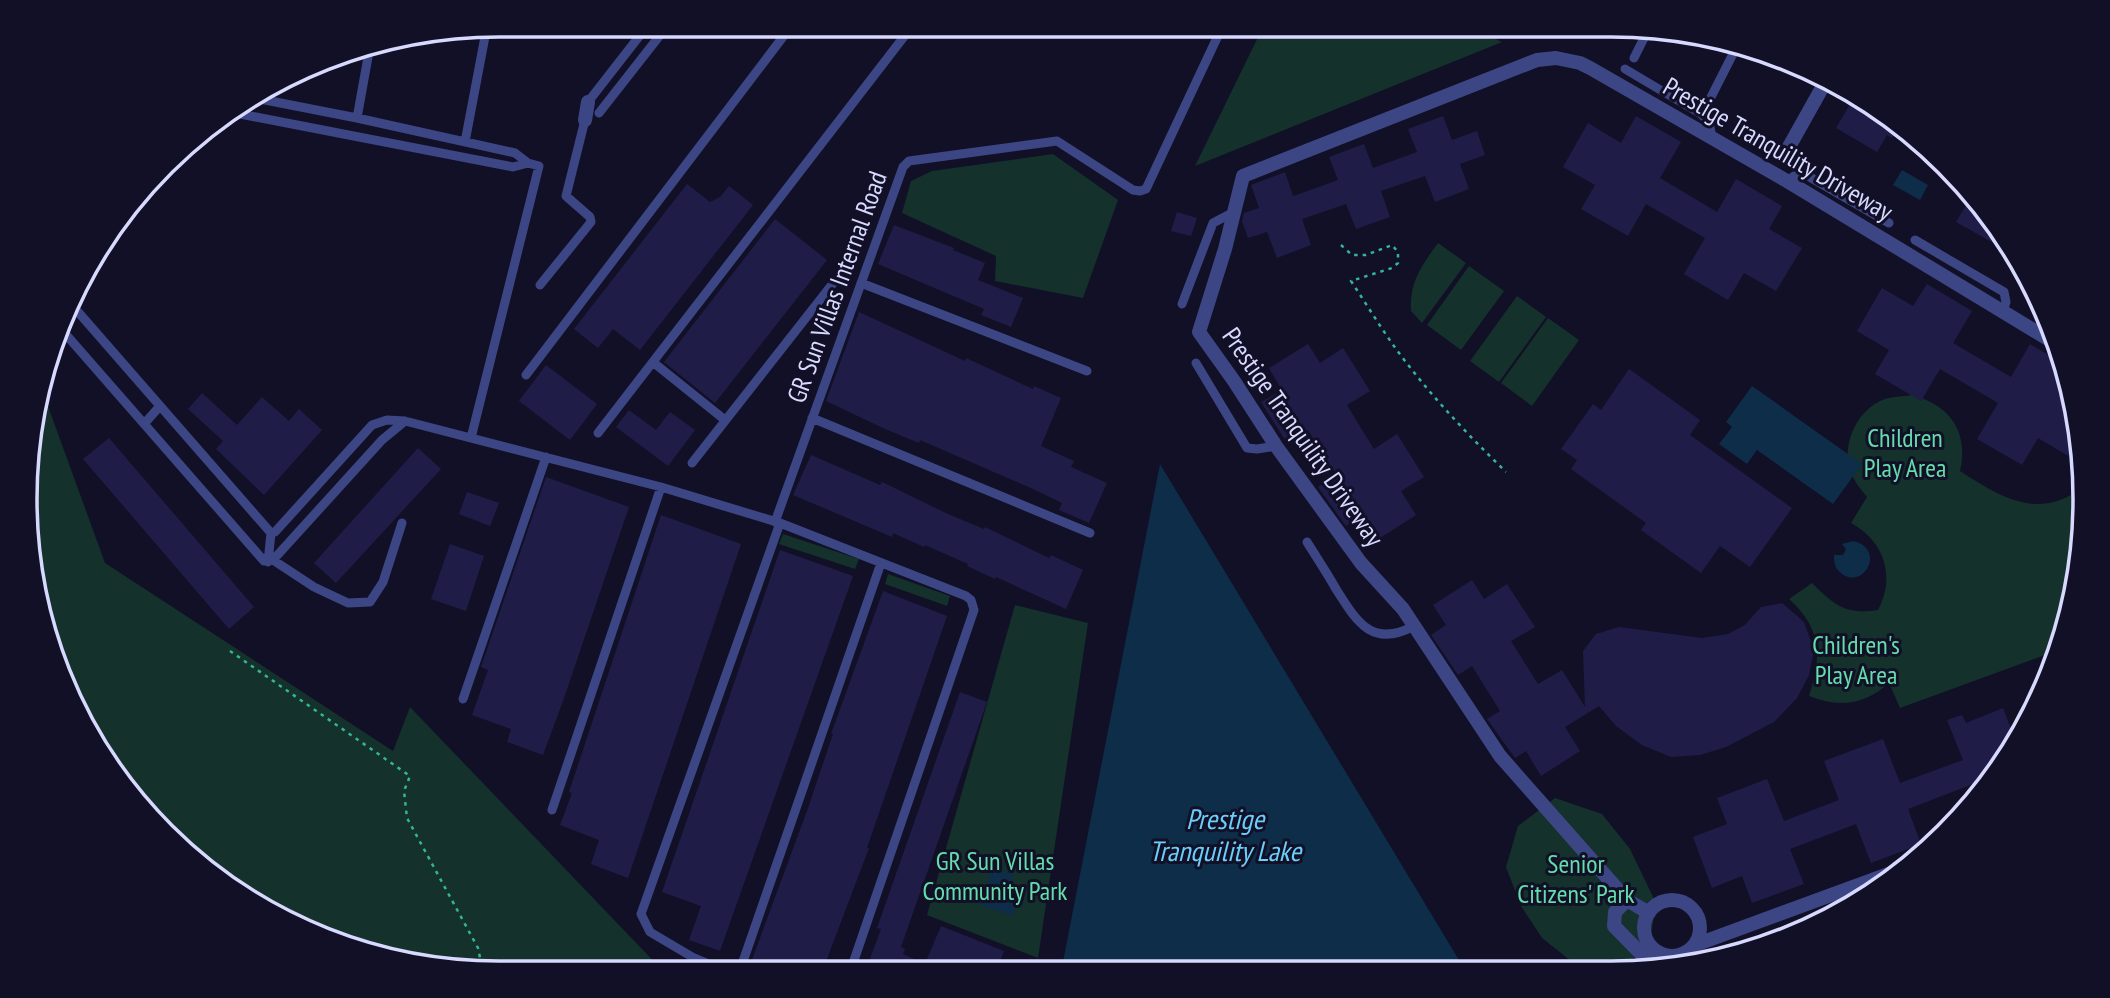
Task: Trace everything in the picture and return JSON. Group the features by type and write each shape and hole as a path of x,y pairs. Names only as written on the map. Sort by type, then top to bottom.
{"street":[{"name":"Prestige Tranquility Driveway","path":"1648,913 1627,900 1500,756 1402,609 1361,563 1276,446 1199,332 1225,249 1243,176 1536,60 1556,58 1580,63 1712,138 2044,336"},
{"path":"1785,154 1822,88"},
{"path":"588,102 592,117"},
{"path":"1695,945 1700,930 1696,914 1691,908 1673,900 1664,902 1648,913 1644,931 1647,940 1661,953 1679,955 1695,945 1873,880"},
{"path":"1627,900 1615,912 1614,926 1646,960"}],"lane":[{"path":"465,142 485,37"},
{"path":"588,102 638,37"},
{"path":"540,285 591,222 590,217 566,196 592,117 657,37"},
{"path":"526,375 782,37"},
{"path":"597,433 654,363 903,37"},
{"name":"GR Sun Villas Internal Road","path":"701,961 650,932 642,914 812,418 903,167 909,161 1057,141 1133,190 1146,189 1217,37"},
{"path":"1634,58 1644,38"},
{"path":"1708,103 1733,54"},
{"path":"357,118 368,56"},
{"path":"1625,69 1701,114 1709,122 1712,138"},
{"path":"266,100 515,153 528,163 539,166 471,438"},
{"path":"243,114 513,167 528,163"},
{"path":"1787,181 1797,174 1808,176 1889,223"},
{"path":"1182,304 1213,223 1234,212"},
{"path":"1915,240 2004,292 2007,302 2003,311"},
{"path":"692,463 834,282"},
{"path":"861,283 1087,371"},
{"path":"77,311 271,533 271,561"},
{"path":"67,335 264,561 271,561 314,587 348,603 370,602 383,582 402,523"},
{"path":"654,363 726,420"},
{"path":"1196,363 1247,448 1276,446"},
{"path":"144,424 160,406"},
{"path":"812,418 1090,533"},
{"path":"271,533 275,532 372,425 387,421 405,421 661,486 778,523 971,600 974,610 854,961"},
{"path":"271,561 382,440 405,421"},
{"path":"463,699 545,457"},
{"path":"552,810 661,486"},
{"path":"1307,542 1357,622 1376,632 1387,634 1413,626"},
{"path":"743,961 881,563"}],"path":[{"path":"1341,245 1352,256 1366,255 1392,244 1398,252 1398,262 1392,268 1351,281 1398,352 1424,385 1468,435 1506,472"},
{"path":"229,651 410,776 404,791 407,818 478,948 481,960"}],"green space":[{"path":"1258,37 1492,37 1502,42 1195,166"},
{"path":"1053,154 1118,200 1083,298 995,281 996,256 902,213 911,181 932,171"},
{"path":"1438,243 1466,263 1422,323 1411,311 1412,291 1422,267"},
{"path":"1469,266 1504,291 1461,350 1427,325"},
{"path":"1517,296 1546,317 1499,382 1470,361"},
{"path":"1548,318 1579,340 1532,406 1501,383"},
{"path":"1912,395 1946,413 1954,422 1962,444 1960,471 2005,497 2036,504 2052,503 2073,494 2069,559 2057,619 2046,655 1900,708 1889,683 1871,696 1851,702 1831,702 1809,696 1816,668 1816,644 1808,621 1789,599 1812,583 1841,607 1857,611 1878,610 1886,585 1884,560 1872,539 1851,523 1867,497 1851,474 1848,450 1853,430 1864,413 1887,398"},
{"path":"47,404 105,563 393,751 410,707 653,961 469,960 379,945 350,937 295,914 242,883 194,847 151,804 115,756 84,703 61,648 46,589 38,529 38,469"},
{"path":"783,534 859,559 855,569 779,544"},
{"path":"888,574 950,596 947,606 885,584"},
{"name":"GR Sun Villas Community Park","path":"1015,605 1088,623 1038,958 927,915"},
{"name":"Senior Citizens' Park","path":"1555,798 1602,814 1630,849 1656,903 1649,949 1629,960 1571,961 1542,938 1521,906 1506,867 1518,826"}],"water":[{"path":"1902,170 1928,185 1920,200 1893,185"},
{"path":"1752,386 1862,464 1833,504 1757,450 1747,464 1719,444 1732,427 1726,422"},
{"name":"Prestige Tranquility Lake","path":"1160,464 1460,961 1063,961"},
{"path":"1853,541 1863,545 1870,559 1864,572 1858,577 1842,574 1835,563 1834,555 1843,555 1846,549 1842,544"},
{"path":"992,867 1013,874 1004,899 1017,904 1013,916 980,905"}],"building":[{"path":"1850,104 1894,134 1892,138 1887,135 1877,152 1836,128"},
{"path":"1443,116 1452,140 1477,131 1485,155 1460,164 1469,189 1435,202 1425,176 1381,191 1390,217 1356,229 1346,204 1302,219 1311,245 1277,258 1267,232 1248,238 1242,221 1244,213 1259,208 1251,185 1285,172 1293,196 1319,187 1338,180 1329,157 1364,144 1373,168 1417,152 1408,129"},
{"path":"1636,116 1681,142 1660,178 1717,212 1736,179 1782,206 1769,229 1802,248 1776,291 1744,273 1728,300 1684,274 1705,238 1646,204 1628,236 1581,209 1595,185 1563,167 1588,123 1621,143"},
{"path":"687,184 710,202 720,197 729,186 753,205 640,350 613,329 598,348 574,329"},
{"path":"1967,204 1997,245 1956,222"},
{"path":"1177,212 1197,218 1191,236 1171,231"},
{"path":"775,219 827,260 715,403 664,362"},
{"path":"894,225 985,263 978,280 1023,298 1011,327 981,315 984,309 878,264"},
{"path":"1927,284 1972,311 1953,343 2011,377 2030,344 2051,356 2064,409 2070,457 2038,438 2022,465 1977,439 1998,403 1940,369 1921,401 1875,374 1889,350 1857,331 1882,288 1913,306"},
{"path":"859,312 965,361 966,358 1033,389 1034,386 1061,398 1041,446 1074,461 1071,467 1107,483 1089,523 1059,510 1062,503 1031,488 920,440 919,443 885,429 826,401"},
{"path":"1308,344 1320,363 1343,348 1370,391 1347,405 1362,430 1374,449 1397,434 1424,477 1401,491 1416,515 1377,540 1362,516 1346,526 1318,487 1336,475 1308,430 1287,443 1261,402 1282,390 1269,368"},
{"path":"546,365 597,404 570,440 519,401"},
{"path":"1629,369 1700,420 1690,435 1792,508 1750,567 1720,546 1701,573 1641,530 1646,523 1571,469 1577,460 1561,449 1593,404 1601,410"},
{"path":"202,393 237,425 262,397 289,421 299,409 322,430 264,495 216,449 223,441 188,409"},
{"path":"629,410 656,430 670,412 695,430 668,466 616,427"},
{"path":"109,438 254,607 229,629 83,459"},
{"path":"418,448 441,469 336,583 314,563"},
{"path":"811,455 880,485 882,482 948,514 984,529 985,527 1049,558 1051,555 1083,570 1066,609 925,545 924,547 893,533 892,537 793,495"},
{"path":"546,477 629,507 543,755 507,742 511,729 472,715 488,670 481,667"},
{"path":"467,492 499,503 490,526 459,514"},
{"path":"661,515 741,544 628,878 591,864 599,840 560,825"},
{"path":"450,544 484,556 466,611 431,599"},
{"path":"780,550 853,576 720,951 689,940 701,906 662,892"},
{"path":"1472,580 1484,599 1507,584 1535,627 1511,641 1538,684 1562,670 1585,707 1583,651 1596,634 1619,627 1702,638 1728,634 1745,625 1761,607 1782,603 1804,622 1814,650 1809,675 1797,698 1774,722 1726,747 1700,755 1671,757 1642,745 1616,726 1599,706 1565,727 1580,751 1541,776 1526,751 1515,758 1487,719 1500,711 1472,666 1458,675 1431,635 1446,625 1433,605"},
{"path":"883,591 947,616 869,848 826,961 751,961 807,811 831,734"},
{"path":"960,692 987,702 901,947 905,949 903,954 918,961 869,961 881,929 877,928"},
{"path":"2003,708 2011,729 1974,786 1908,809 1921,843 1918,845 1871,863 1856,824 1790,849 1804,884 1752,903 1742,876 1712,888 1693,837 1727,824 1717,798 1767,779 1784,821 1839,800 1824,761 1883,739 1900,783 1963,760 1947,720 1962,715 1966,723"},
{"path":"941,926 1004,951 1000,961 926,961"}],"park label":[{"name":"Children Play Area","path":"1905,453"},
{"name":"Children's Play Area","path":"1856,660"}]}
